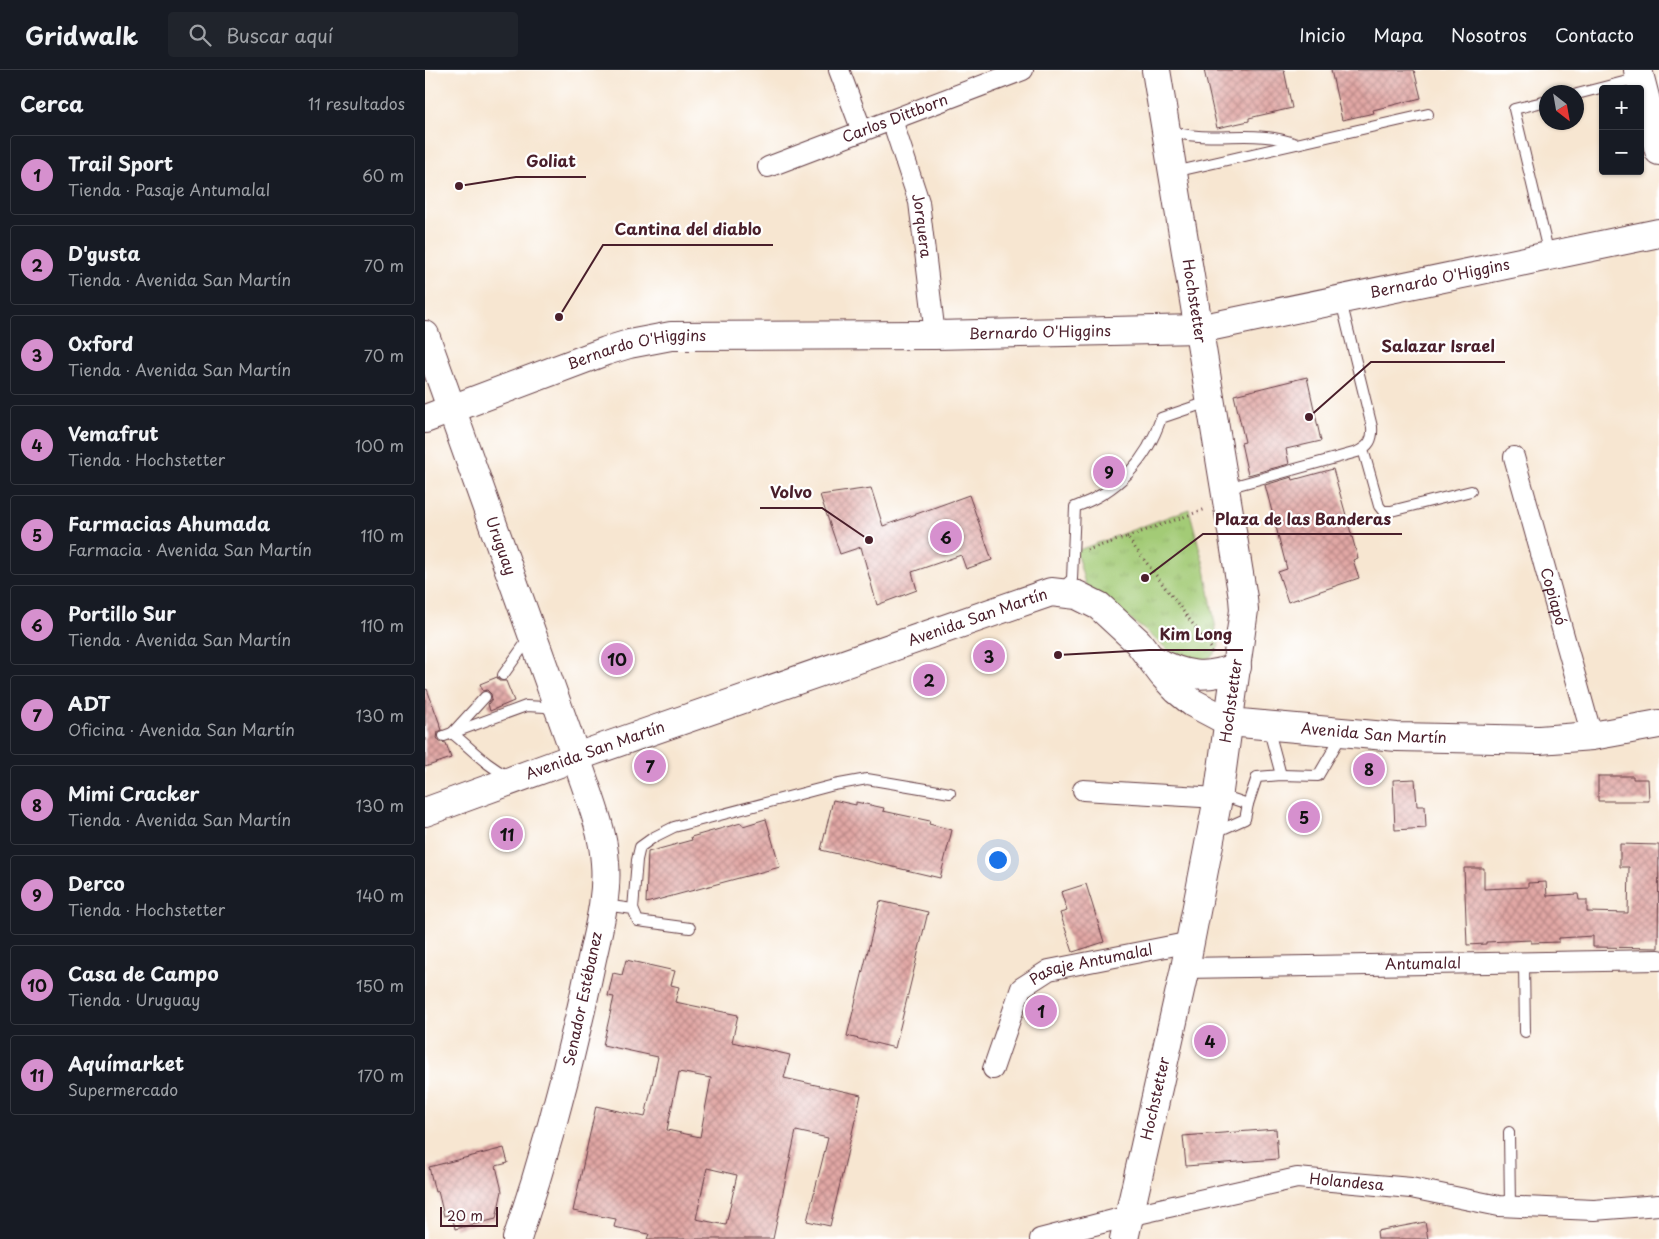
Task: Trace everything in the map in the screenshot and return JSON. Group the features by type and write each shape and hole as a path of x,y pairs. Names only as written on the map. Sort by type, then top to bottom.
{"main road":[{"name":"Hochstetter","path":"1126,1227 1188,955 1219,795 1229,722 1228,671 1243,624 1243,598 1156,70"},
{"path":"1639,74 1659,151"},
{"name":"Bernardo O'Higgins","path":"425,419 606,351 650,339 671,336 935,335 1199,329 1659,233"},
{"name":"Uruguay","path":"425,335 576,757"},
{"name":"Avenida San Martín","path":"425,812 576,757 1051,592 1077,595 1099,606 1128,632 1163,675 1188,699 1210,714 1229,722 1397,737 1539,740 1592,736 1659,724"},
{"path":"1151,658 1168,668 1198,676 1228,671"},
{"name":"Senador Estébanez","path":"517,1239 544,1159 562,1090 580,1018 606,885 603,841 576,757"}],"street":[{"path":"839,70 861,132"},
{"name":"Carlos Dittborn","path":"768,167 1016,71"},
{"name":"Jorquera","path":"892,120 919,202 935,335"},
{"name":"Copiapó","path":"1514,457 1592,736"},
{"path":"1083,790 1219,795"},
{"name":"Antumalal","path":"1188,955 1524,963 1659,960"},
{"name":"Pasaje Antumalal","path":"993,1069 1021,988 1049,970 1188,955"},
{"name":"Holandesa","path":"1040,1239 1126,1227 1297,1178 1411,1188 1499,1206 1593,1210 1659,1205"}],"lane":[{"path":"1584,92 1639,74"},
{"path":"1539,103 1514,109 1549,256"},
{"path":"1173,172 1428,114"},
{"path":"1166,130 1201,137 1265,136 1280,138 1297,144"},
{"path":"1225,489 1363,449 1369,444 1373,437 1372,427 1341,300"},
{"path":"1059,592 1071,579 1075,508 1103,494 1130,473 1150,445 1161,418 1211,401"},
{"path":"1363,449 1379,506 1383,511 1391,511 1471,491"},
{"path":"503,675 532,633"},
{"path":"448,735 485,697"},
{"path":"448,735 526,706 545,707 554,711 562,718"},
{"path":"1267,726 1281,775"},
{"path":"1211,834 1245,819 1257,777 1281,775 1319,776 1344,732"},
{"path":"448,735 493,768 515,779"},
{"path":"690,928 638,921 633,909 637,860 640,847 674,827 834,785 867,779 949,793"},
{"path":"1219,795 1248,804"},
{"path":"603,905 633,909"},
{"path":"1524,963 1525,1032"},
{"path":"1509,1132 1510,1206"}],"path":[{"path":"1073,555 1206,509"},
{"path":"1127,537 1228,671"}],"green space":[{"path":"1189,509 1205,569 1219,646 1214,654 1204,661 1192,662 1179,659 1142,628 1086,587 1076,551"}],"building":[{"path":"1204,70 1284,70 1292,108 1217,128"},
{"path":"1331,70 1414,70 1421,98 1373,110 1374,113 1342,120"},
{"path":"1307,377 1321,441 1286,449 1289,464 1248,475 1241,443 1245,442 1234,395"},
{"path":"1333,469 1358,558 1353,560 1359,578 1288,602 1278,572 1287,569 1265,485 1292,477 1293,480"},
{"path":"871,488 883,526 969,495 992,560 966,569 961,555 912,572 917,590 877,605 861,547 840,554 820,495"},
{"path":"497,677 499,681 506,681 514,701 490,711 488,704 492,699 491,694 487,690 483,691 480,684"},
{"path":"427,689 442,730 438,732 437,738 440,742 446,743 451,758 425,767 425,690"},
{"path":"1598,776 1633,776 1633,779 1648,779 1649,801 1598,801"},
{"path":"1415,779 1417,806 1425,806 1426,828 1395,830 1393,780"},
{"path":"833,800 856,805 856,802 884,808 883,811 930,821 929,824 952,830 940,878 821,850"},
{"path":"766,819 780,867 646,903 648,852 692,840 691,837 741,823 743,826"},
{"path":"1620,844 1659,845 1658,948 1593,947 1593,936 1559,938 1559,942 1531,943 1531,940 1486,942 1486,944 1467,945 1464,868 1484,868 1484,889 1528,887 1528,883 1546,882 1547,896 1578,894 1579,900 1587,900 1587,912 1628,913 1629,867 1620,867"},
{"path":"1086,884 1104,942 1073,952 1060,913 1067,911 1061,892"},
{"path":"880,901 928,912 895,1048 847,1036"},
{"path":"626,960 675,971 671,985 679,987 675,1002 738,1015 732,1042 790,1055 784,1078 861,1095 830,1226 807,1221 828,1138 796,1131 773,1239 647,1239 649,1234 614,1227 616,1219 573,1211 596,1106 645,1117 658,1057 603,1045 614,997 608,996 613,973 622,975","holes":["679,1072 711,1078 700,1137 667,1130","707,1168 737,1175 726,1225 696,1219"]},
{"path":"1276,1129 1278,1159 1186,1166 1183,1136"},
{"path":"504,1148 508,1163 496,1166 502,1191 496,1219 455,1229 452,1214 444,1216 438,1191 435,1192 429,1167"},
{"path":"1425,1222 1428,1239 1378,1239 1377,1231"}],"place":[{"name":"Goliat","path":"459,186"},
{"name":"Cantina del diablo","path":"559,317"},
{"name":"Salazar Israel","path":"1309,417"},
{"name":"Derco","path":"1109,472"},
{"name":"Portillo Sur","path":"946,537"},
{"name":"Volvo","path":"869,540"},
{"name":"Plaza de las Banderas","path":"1145,578"},
{"name":"Kim Long","path":"1058,655"},
{"name":"Oxford","path":"989,656"},
{"name":"Casa de Campo","path":"617,659"},
{"name":"D'gusta","path":"929,680"},
{"name":"ADT","path":"650,766"},
{"name":"Mimi Cracker","path":"1369,769"},
{"name":"Farmacias Ahumada","path":"1304,817"},
{"name":"Aquímarket","path":"507,834"},
{"name":"Trail Sport","path":"1041,1011"},
{"name":"Vemafrut","path":"1210,1041"}]}
